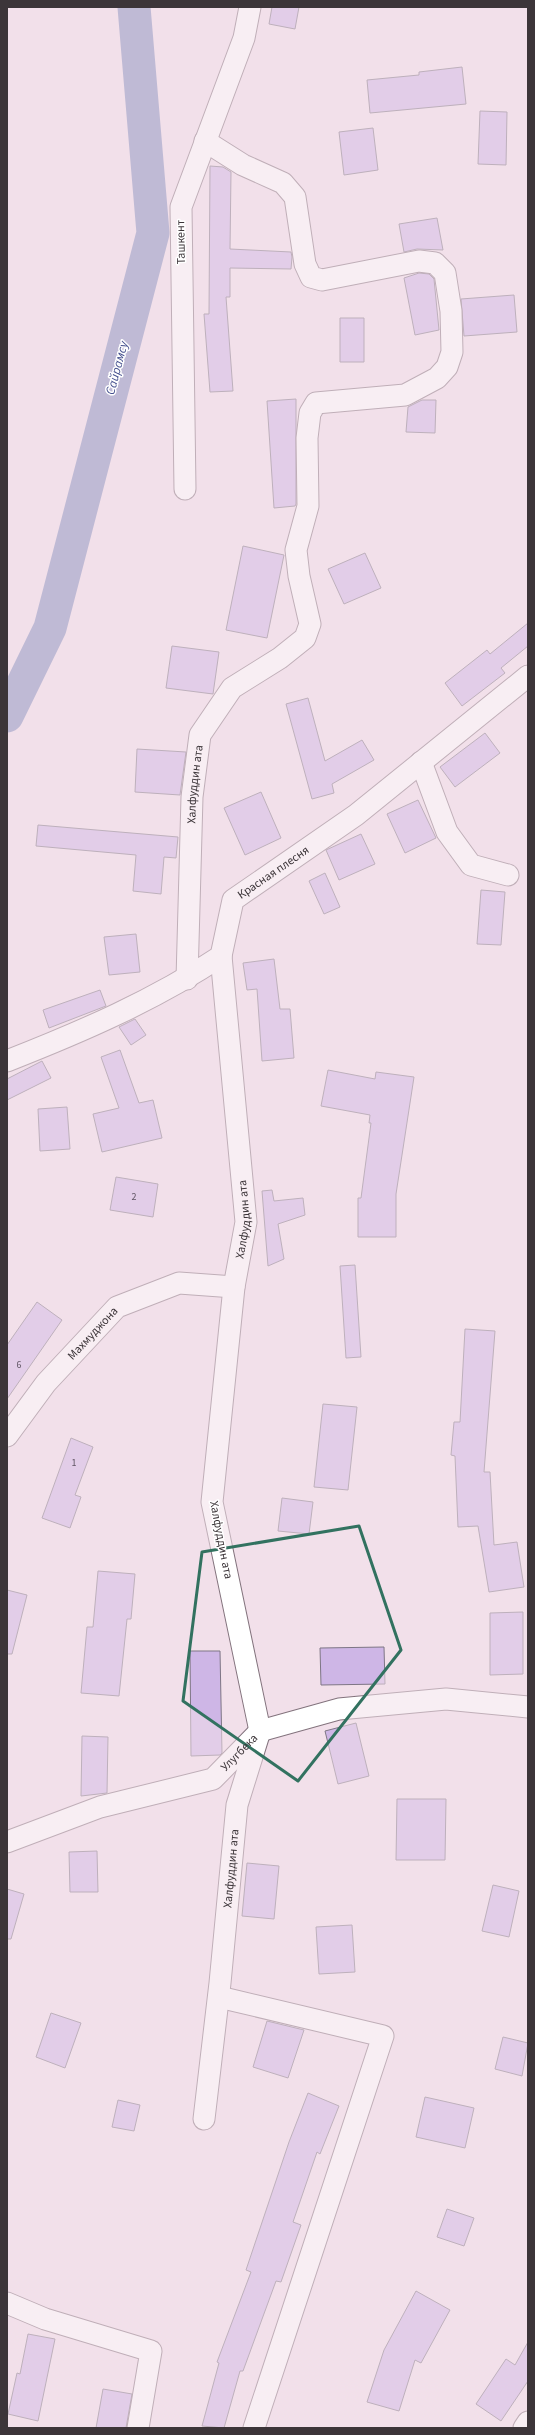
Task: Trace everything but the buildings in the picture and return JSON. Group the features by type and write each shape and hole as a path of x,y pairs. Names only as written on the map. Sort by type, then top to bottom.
{"street":[{"name":"Ташкент","path":"185,489 180,207 244,38 250,7"},
{"name":"Халфуддин ата","path":"187,979 192,797 200,735 232,688 280,658 305,638 310,624 299,576 296,550 308,506 307,438 310,414 316,404 330,400 405,395 437,378 447,366 452,352 451,311 445,273 435,263 419,261 322,280 311,277 305,264 295,196 283,183 243,165 205,141"},
{"name":"Красная плесня","path":"221,956 233,900 356,815 528,676"},
{"path":"422,762 447,832 471,865 508,875"},
{"name":"Халфуддин ата","path":"204,2119 219,1997 237,1806 260,1731 212,1502 234,1287 246,1222 221,956"},
{"path":"7,1061 76,1034 187,979 221,956"},
{"name":"Махмуджона","path":"7,1436 46,1383 117,1307 179,1283 234,1287"},
{"name":"Улугбека","path":"7,1842 100,1807 213,1779 260,1731 339,1709 383,1703 446,1700 528,1707"},
{"path":"219,1997 383,2036 254,2428"},
{"path":"7,2303 44,2319 151,2351 138,2428"},
{"path":"524,2428 528,2422"}],"highlighted area":[{"path":"359,1526 401,1650 298,1781 183,1701 202,1552"}],"waterway":[{"name":"Сайрамсу","path":"7,716 50,628 153,233 134,7"}]}
